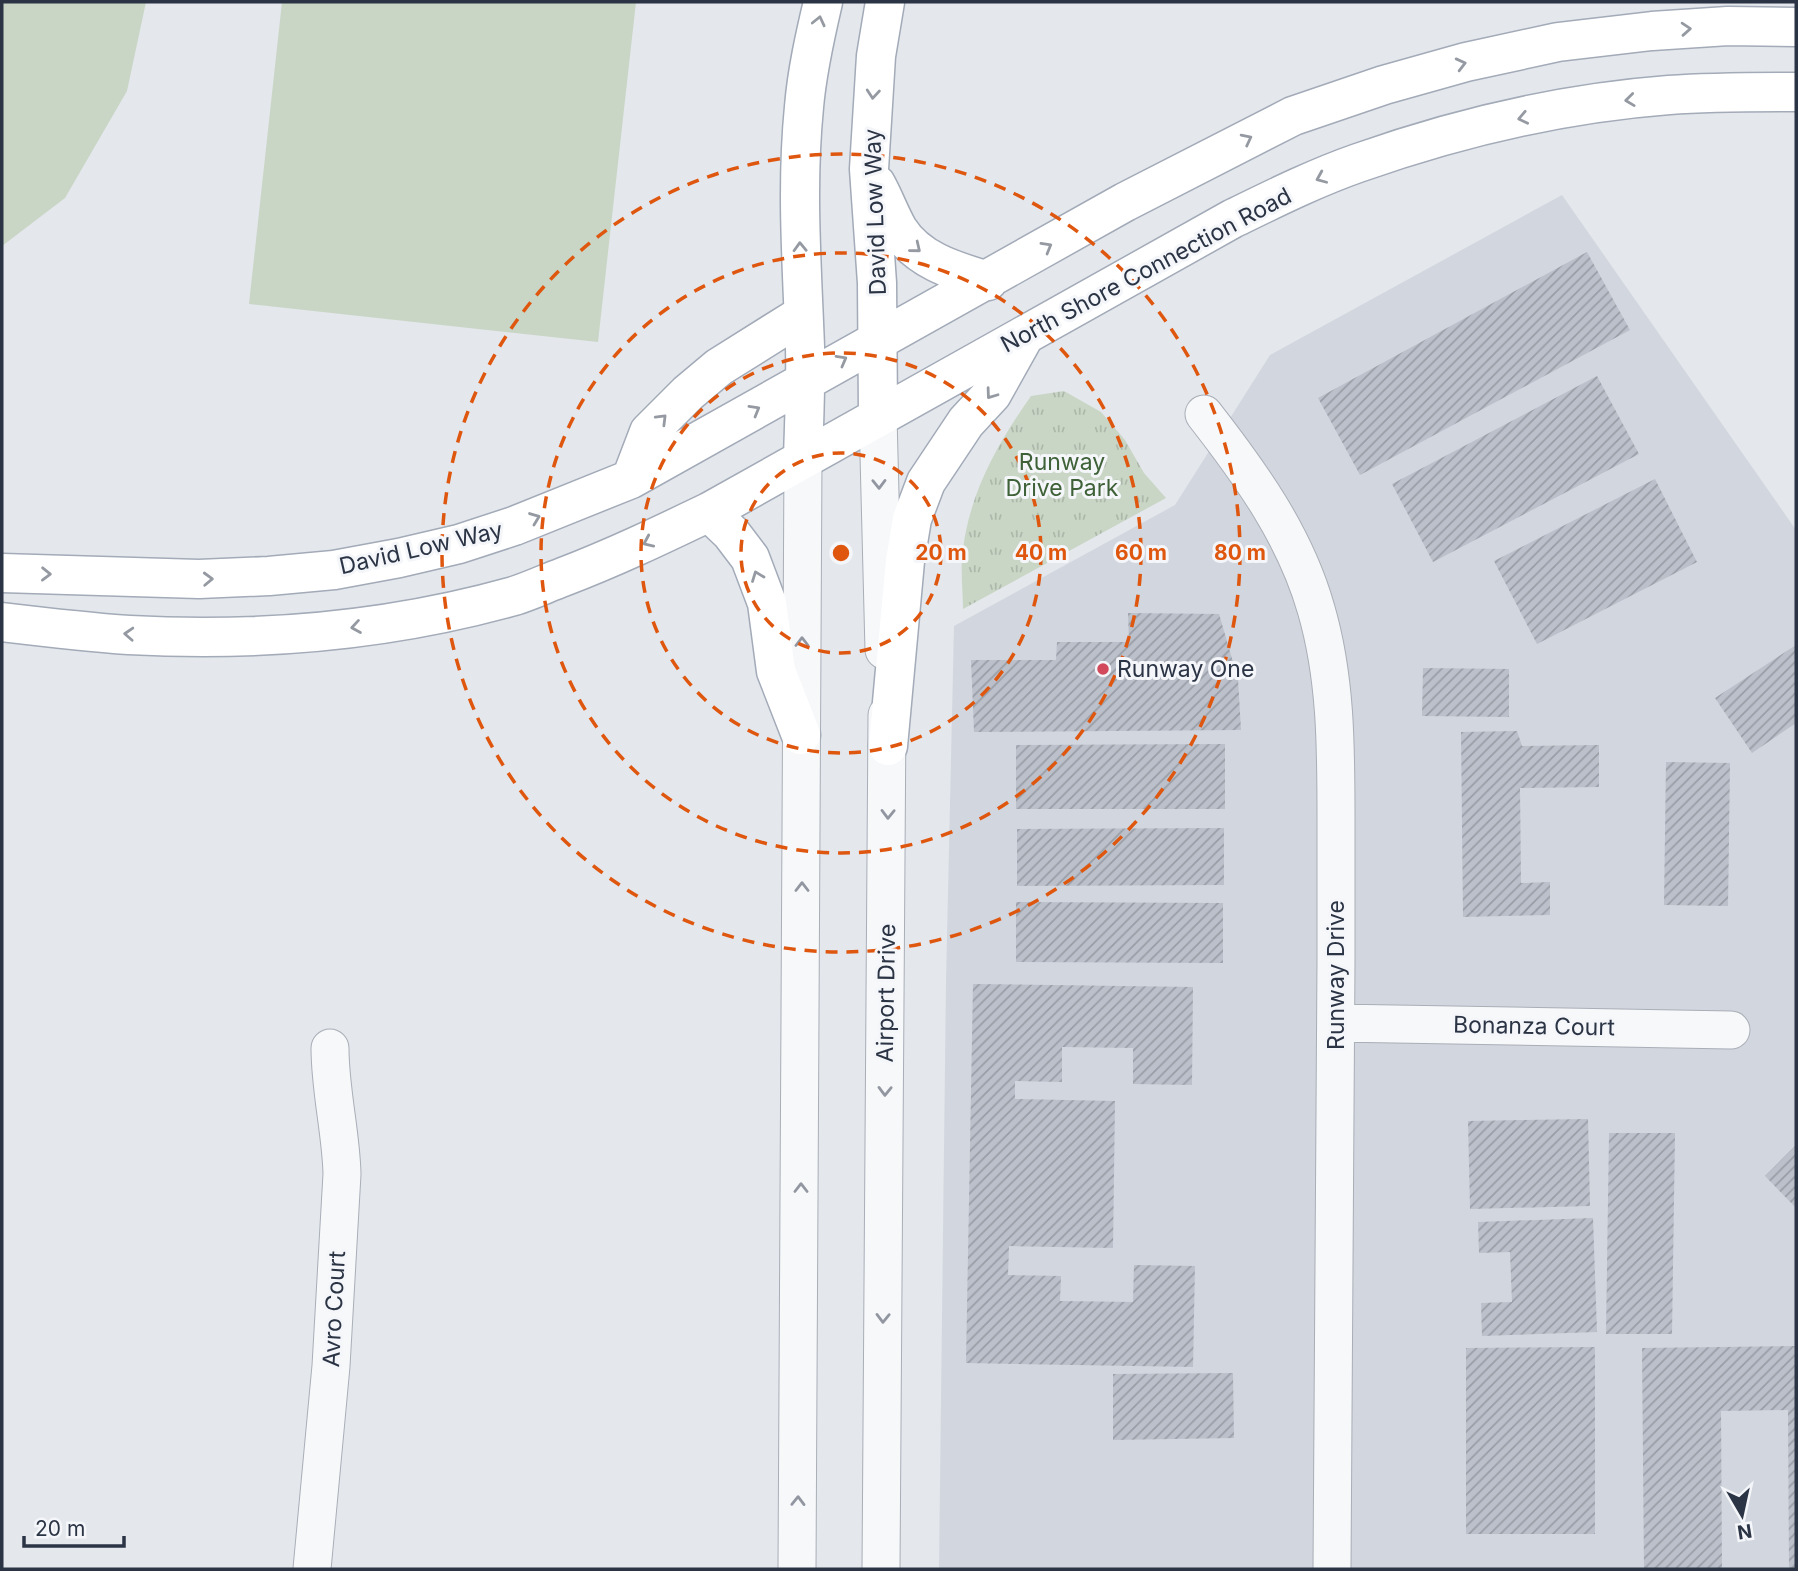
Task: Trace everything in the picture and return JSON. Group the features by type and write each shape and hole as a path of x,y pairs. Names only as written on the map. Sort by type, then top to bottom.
{"main road":[{"path":"803,459 805,381 800,224 804,107 812,50 823,2"},
{"name":"David Low Way","path":"878,416 877,284 869,169 876,56 885,2"},
{"path":"878,340 988,281 1125,202 1293,116 1384,85 1466,62 1558,42 1702,28 1796,27"},
{"name":"North Shore Connection Road","path":"878,416 1232,219 1286,192 1356,163 1429,140 1520,118 1603,103 1668,95 1796,92"},
{"path":"869,169 897,227 908,242 936,263 988,281"},
{"path":"632,479 649,432 688,393 719,368 802,315"},
{"path":"888,746 905,561 912,519 926,482 966,422 992,394 1025,335"},
{"name":"David Low Way","path":"2,573 199,579 269,576 334,570 459,544 514,527 632,479 878,340"},
{"path":"2,622 128,635 200,637 341,629 424,617 516,595 626,551 709,512 878,416"},
{"path":"709,512 731,533 750,558 767,603 776,671 802,735"}],"street":[{"name":"Runway Drive","path":"1204,414 1255,481 1301,566 1316,608 1328,658 1334,709 1336,1023 1332,1569"},
{"name":"Airport Drive","path":"878,416 880,562 888,746 881,1569"},
{"path":"797,1569 803,459"},
{"name":"Bonanza Court","path":"1336,1023 1731,1030"},
{"name":"Avro Court","path":"312,1569 331,1366 342,1174 330,1048"}],"shaded area":[{"path":"1562,195 1796,530 1796,1569 939,1569 946,982 954,626 1175,505 1270,355"}],"green space":[{"path":"2,2 146,2 127,91 65,198 2,246"},
{"path":"282,2 636,2 598,342 249,304"},
{"name":"Runway Drive Park","path":"1064,391 1101,412 1125,440 1144,473 1166,498 963,609 963,549 972,508 987,469 1031,396"}],"building":[{"path":"1587,252 1630,330 1360,475 1318,398"},
{"path":"1597,376 1639,454 1433,562 1392,484"},
{"path":"1655,479 1697,562 1537,644 1494,561"},
{"name":"Runway One","path":"1128,613 1219,614 1238,679 1241,730 974,732 971,660 1056,660 1057,642 1129,642"},
{"path":"1796,645 1796,723 1752,753 1715,698"},
{"path":"1423,668 1509,669 1509,717 1422,716"},
{"path":"1517,731 1522,746 1599,745 1599,787 1520,788 1521,883 1550,882 1550,915 1463,917 1461,732"},
{"path":"1225,744 1225,809 1016,809 1016,745"},
{"path":"1666,762 1730,763 1728,906 1664,905"},
{"path":"1224,828 1224,885 1017,886 1017,829"},
{"path":"1016,902 1223,903 1223,963 1016,962"},
{"path":"973,984 1193,987 1192,1085 1133,1084 1133,1048 1062,1047 1062,1082 1015,1081 1015,1099 1115,1101 1113,1248 1009,1246 1008,1275 1061,1276 1060,1301 1133,1302 1134,1265 1195,1266 1193,1367 966,1363"},
{"path":"1588,1119 1590,1206 1470,1209 1468,1121"},
{"path":"1609,1133 1675,1133 1672,1334 1606,1334"},
{"path":"1796,1145 1796,1208 1765,1176"},
{"path":"1593,1218 1597,1332 1482,1336 1481,1303 1512,1302 1510,1252 1479,1253 1478,1222"},
{"path":"1796,1346 1796,1569 1789,1569 1788,1410 1721,1411 1722,1569 1644,1569 1642,1348"},
{"path":"1595,1347 1595,1534 1466,1534 1466,1348"},
{"path":"1233,1373 1234,1438 1113,1440 1113,1374"}],"place":[{"name":"Runway One","path":"1103,669"}]}
